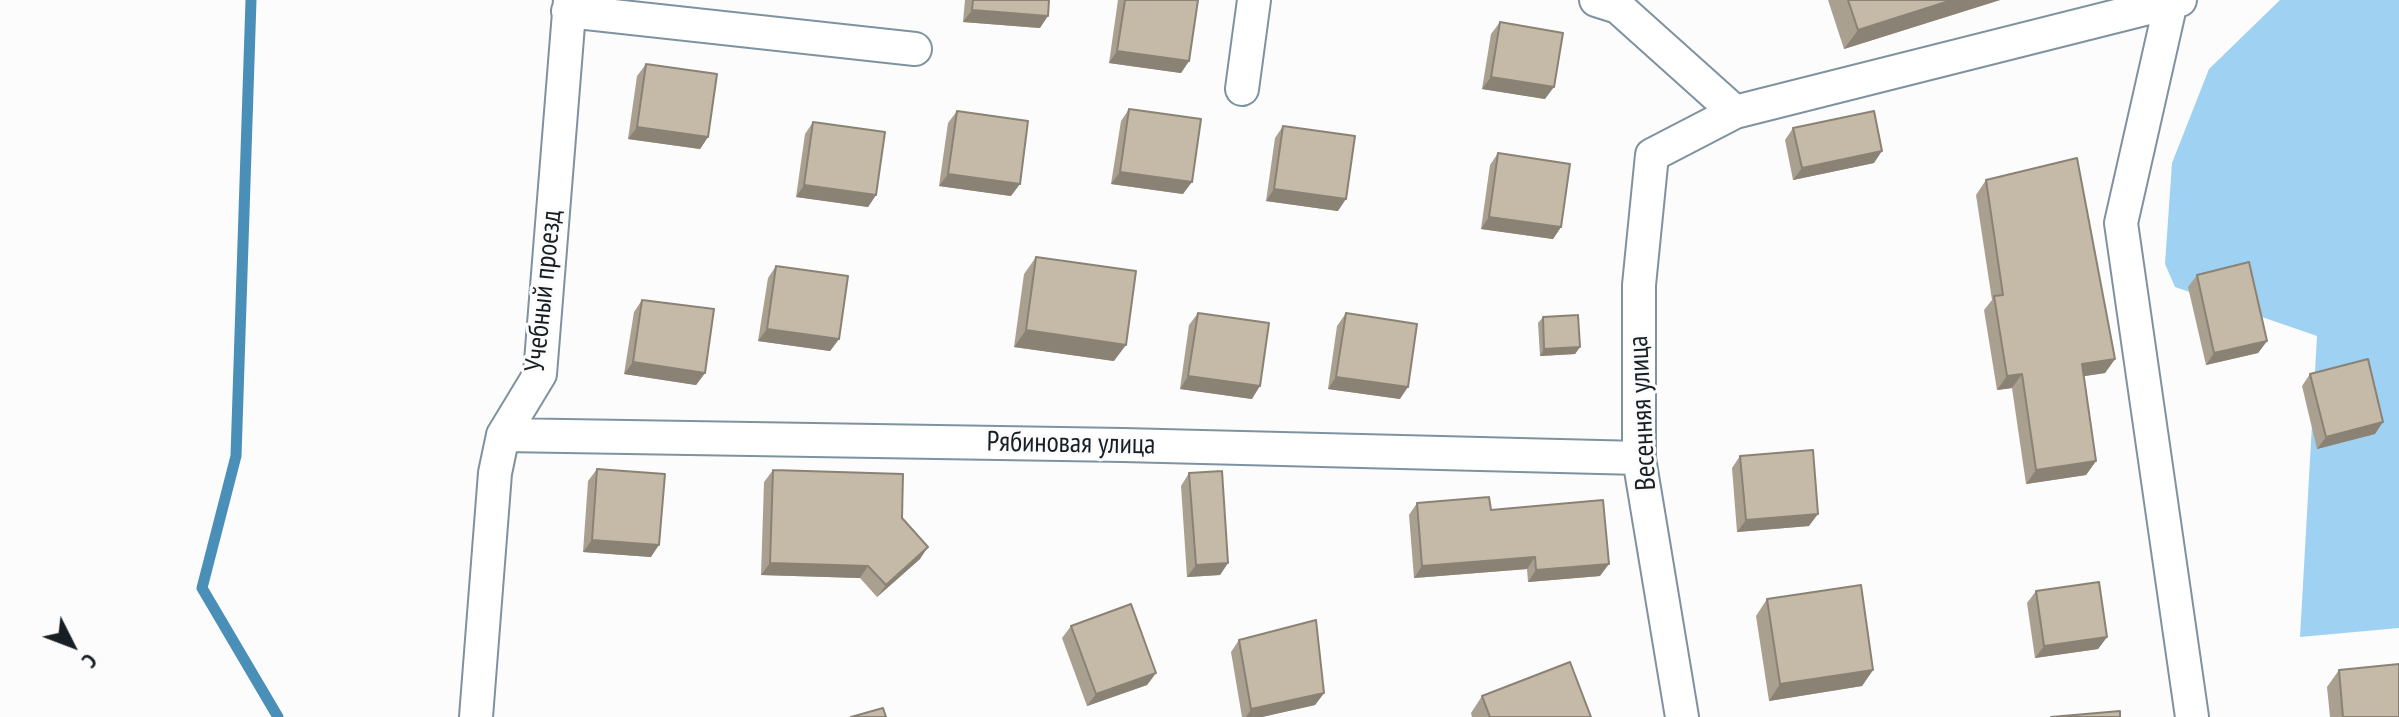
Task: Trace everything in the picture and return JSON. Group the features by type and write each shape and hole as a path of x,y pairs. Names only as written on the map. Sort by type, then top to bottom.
{"street":[{"path":"1242,89 1254,0"},
{"path":"1611,2 1735,112 2176,1 2121,223 2192,717"},
{"path":"569,5 915,49"},
{"name":"Учебный проезд","path":"476,717 495,473 503,435 540,374 569,5"},
{"name":"Весенняя улица","path":"1682,717 1639,458 1639,285 1652,155 1735,112"},
{"name":"Рябиновая улица","path":"503,435 1123,445 1639,458"}],"shaded area":[{"path":"2280,0 2399,0 2399,628 2300,637 2317,336 2175,287 2165,264 2172,163 2209,69"}],"building":[{"path":"973,0 1049,0 1048,16 972,10"},
{"path":"1125,0 1198,0 1189,61 1117,51"},
{"path":"1848,0 1952,0 1858,30"},
{"path":"1500,22 1563,33 1554,87 1491,77"},
{"path":"646,64 717,74 708,137 637,127"},
{"path":"1129,109 1201,119 1192,182 1120,172"},
{"path":"957,111 1028,121 1020,184 948,174"},
{"path":"1874,111 1882,151 1802,168 1793,128"},
{"path":"813,122 885,132 876,195 804,185"},
{"path":"1283,126 1355,136 1346,199 1274,189"},
{"path":"1498,153 1570,164 1561,227 1489,217"},
{"path":"2077,158 2115,359 2082,364 2096,461 2036,470 2022,374 2007,376 1994,296 2003,295 1986,180"},
{"path":"1036,257 1136,271 1126,345 1026,330"},
{"path":"2249,262 2267,341 2214,353 2197,275"},
{"path":"776,266 848,276 839,339 767,329"},
{"path":"642,300 714,309 705,373 633,362"},
{"path":"1198,313 1269,323 1260,386 1188,376"},
{"path":"1346,313 1417,324 1408,387 1336,377"},
{"path":"1578,315 1580,347 1544,349 1543,317"},
{"path":"2368,359 2383,422 2326,437 2310,374"},
{"path":"1813,450 1818,514 1746,520 1740,456"},
{"path":"597,469 665,474 659,545 592,540"},
{"path":"773,470 903,474 902,518 928,547 886,585 868,566 770,563"},
{"path":"1222,471 1228,563 1196,565 1189,473"},
{"path":"1489,497 1491,510 1603,500 1609,564 1536,570 1535,557 1422,566 1417,503"},
{"path":"2099,582 2107,637 2044,646 2036,591"},
{"path":"1861,585 1873,670 1780,684 1767,599"},
{"path":"1131,604 1156,673 1096,694 1071,626"},
{"path":"1316,620 1324,693 1251,709 1239,640"},
{"path":"1570,662 1591,717 1490,717 1482,696"},
{"path":"2399,664 2399,717 2343,717 2339,670"},
{"path":"883,708 886,717 851,717"},
{"path":"2120,711 2120,717 2051,717"}],"waterway":[{"path":"251,0 236,456 202,588 278,717"}]}
